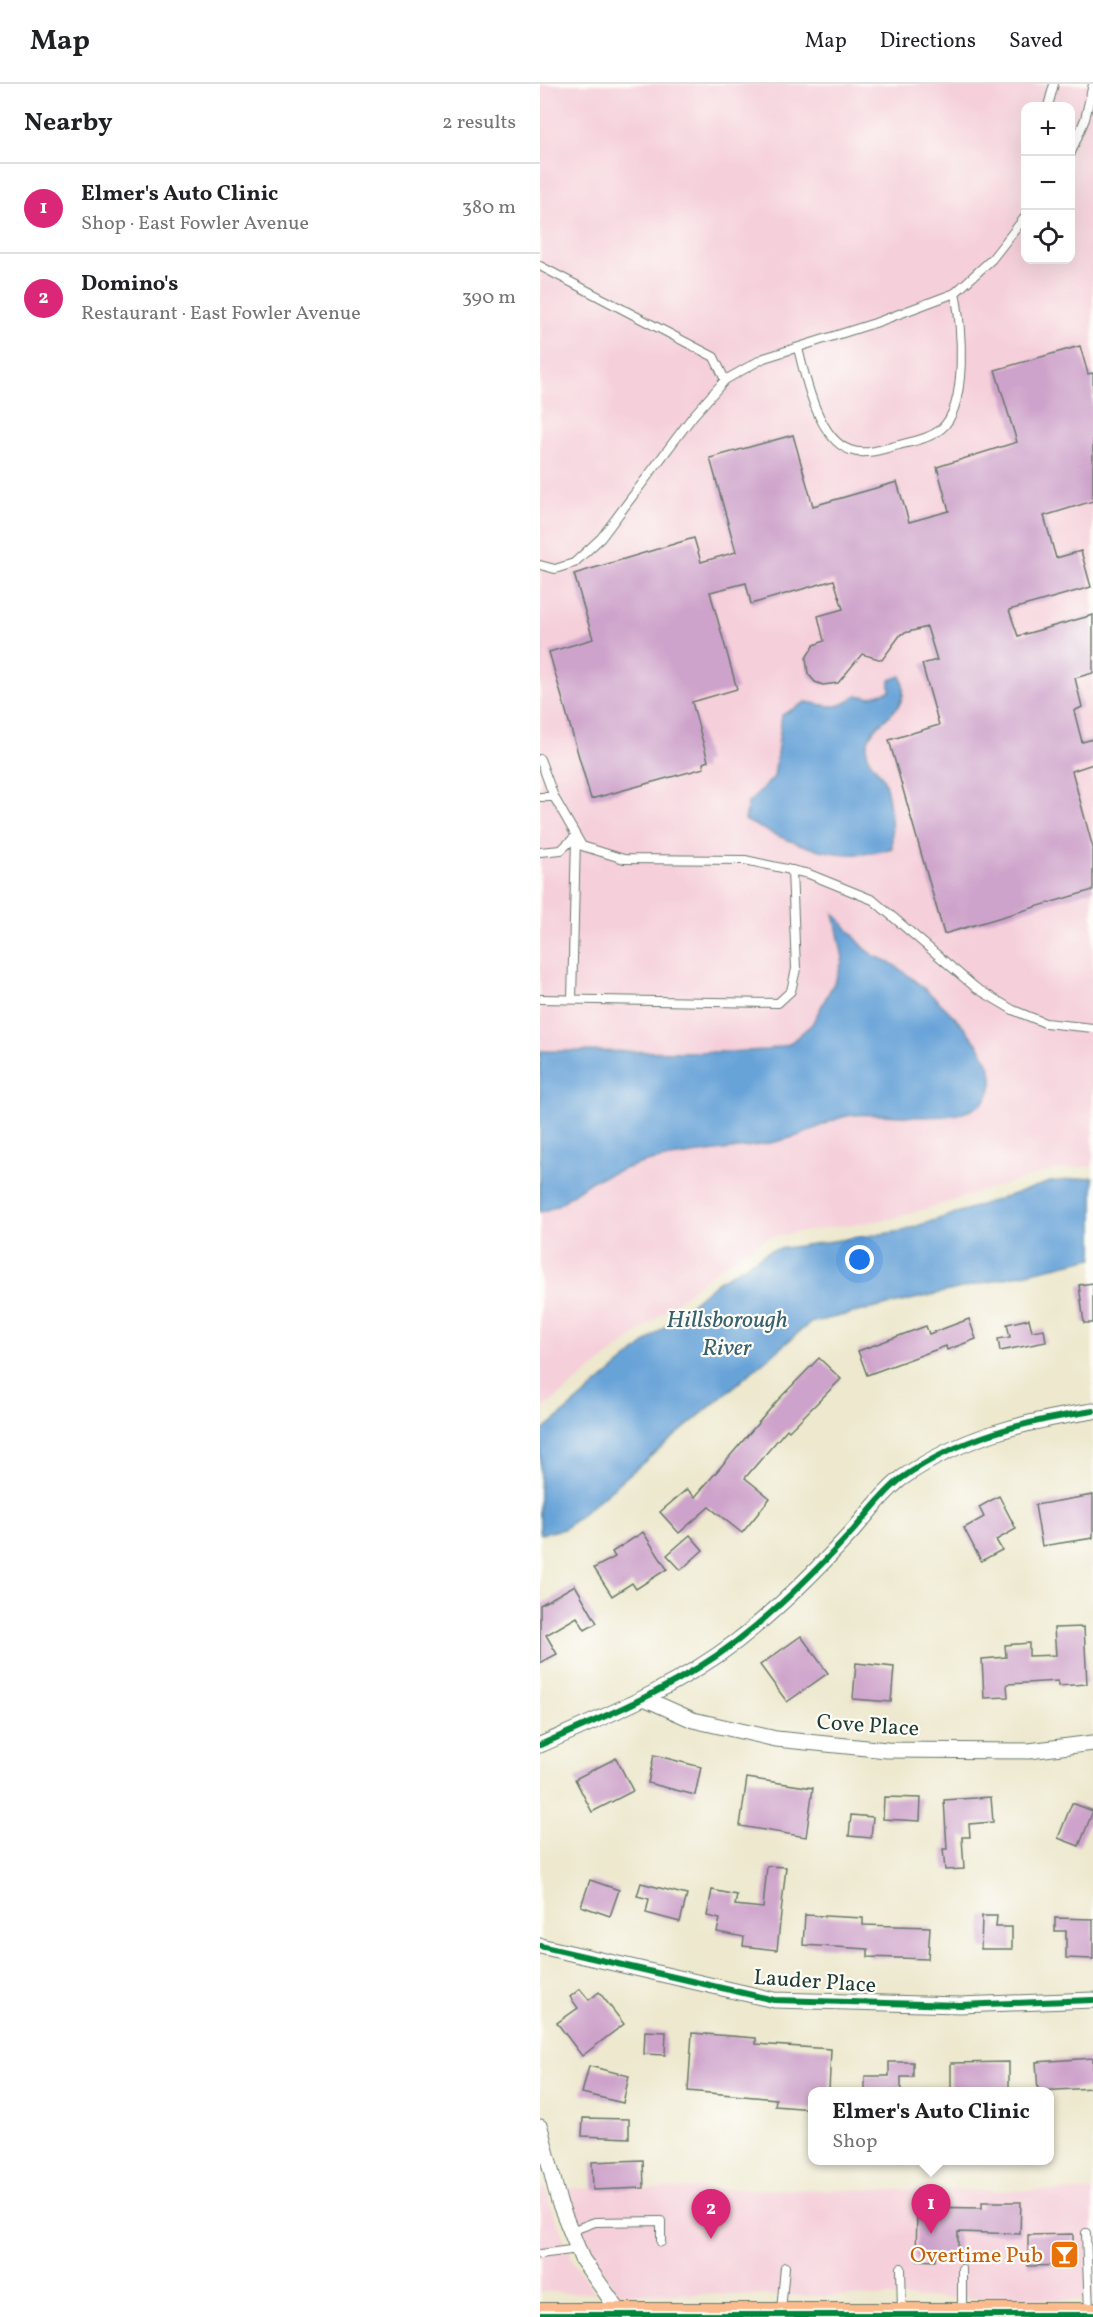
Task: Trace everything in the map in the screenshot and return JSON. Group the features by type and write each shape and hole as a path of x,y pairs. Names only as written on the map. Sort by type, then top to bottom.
{"main road":[{"path":"540,2315 1091,2315"}],"street":[{"path":"540,1744 646,1699 736,1642 803,1585 901,1479 955,1448 995,1431 1047,1418 1093,1411"},
{"name":"Cove Place","path":"646,1699 704,1723 776,1739 853,1747 887,1750 1029,1751 1093,1743"},
{"name":"Lauder Place","path":"540,1946 774,2001 960,2005 1093,2000"},
{"path":"540,2127 559,2202 582,2259 623,2316"}],"lane":[{"path":"1049,102 1054,84"},
{"path":"1075,145 1085,119 1093,84"},
{"path":"540,565 555,569 573,563 602,538 693,416 725,380 764,358 875,323 955,293 992,259 1021,223"},
{"path":"540,266 714,357 725,380"},
{"path":"798,348 805,376 823,425 834,440 849,450 865,453 930,437 943,428 952,415 958,391 961,334 955,293"},
{"path":"540,759 554,797 582,846 624,860 745,860 809,874 873,900 976,988 1013,1010 1045,1023 1093,1028"},
{"path":"540,797 554,797"},
{"path":"540,852 561,850 576,836"},
{"path":"572,999 576,836"},
{"path":"540,999 778,1003 791,991 796,969 792,870"},
{"path":"571,2231 595,2222 661,2221 661,2242"},
{"path":"1086,2233 1091,2315"},
{"path":"540,2254 578,2249"},
{"path":"781,2316 785,2267"},
{"path":"901,2268 902,2316"},
{"path":"962,2269 962,2316"}],"shaded area":[{"path":"540,84 1093,84 1093,1166 1049,1171 896,1218 768,1237 716,1270 540,1411"},
{"path":"546,2188 551,2207 574,2263 595,2293 540,2292 540,2189"},
{"path":"564,2188 1093,2191 1093,2300 618,2293 590,2254"}],"water":[{"path":"901,676 902,700 897,708 875,728 867,746 868,757 883,778 887,791 891,815 892,848 873,853 835,853 798,844 745,820 748,803 774,777 782,715 806,702 833,706 844,704 856,695 869,697 890,691 890,680"},
{"path":"834,913 870,953 904,972 937,1000 970,1034 990,1069 992,1084 985,1100 972,1110 954,1115 845,1116 776,1142 645,1163 594,1180 560,1204 540,1212 540,1051 726,1052 767,1050 789,1044 812,1024 838,975 843,958"},
{"name":"Hillsborough River","path":"1093,1177 1093,1258 810,1323 564,1529 540,1534 540,1433 717,1282 771,1250 902,1231 1050,1182"}],"building":[{"path":"1080,346 1088,374 1093,373 1093,501 1044,516 1056,558 1081,551 1091,587 1009,610 1018,636 1093,615 1093,673 1075,678 1082,707 1074,711 1082,742 1093,739 1093,764 1072,771 1093,848 1093,890 944,934 889,740 939,725 922,664 937,660 927,627 901,634 882,660 862,654 838,683 823,685 815,682 808,674 806,658 814,645 824,641 818,616 843,609 834,580 751,604 746,583 710,592 737,689 692,702 708,761 703,763 704,768 591,799 549,652 593,639 574,574 694,538 701,562 736,552 710,458 793,435 813,506 897,482 909,522 949,511 937,467 1017,442 995,370"},
{"path":"1093,1283 1093,1323 1084,1323 1079,1285"},
{"path":"969,1319 976,1339 947,1350 946,1346 867,1375 858,1351 926,1326 929,1334"},
{"path":"1029,1319 1032,1331 1044,1329 1046,1342 1000,1351 998,1339 1010,1337 1007,1324"},
{"path":"819,1358 841,1379 789,1431 787,1429 745,1478 770,1498 756,1516 742,1533 709,1507 679,1533 660,1512 687,1489 695,1497 777,1401"},
{"path":"1093,1495 1093,1538 1042,1546 1035,1505"},
{"path":"999,1496 1016,1529 996,1540 1002,1550 981,1561 964,1528 984,1517 979,1507"},
{"path":"643,1532 667,1569 636,1589 632,1583 612,1596 594,1568 615,1557 612,1552"},
{"path":"690,1535 703,1550 681,1570 667,1555"},
{"path":"575,1585 597,1623 585,1630 577,1617 546,1635 557,1654 540,1663 540,1605"},
{"path":"1084,1627 1087,1684 1058,1686 1058,1681 1007,1684 1008,1697 984,1698 982,1659 1006,1657 1005,1645 1029,1643 1029,1656 1056,1655 1054,1628"},
{"path":"801,1636 828,1673 787,1702 760,1665"},
{"path":"856,1663 894,1667 891,1702 853,1699"},
{"path":"654,1755 701,1767 695,1795 648,1783"},
{"path":"616,1758 633,1791 592,1812 575,1779"},
{"path":"747,1778 813,1788 806,1837 740,1826"},
{"path":"884,1797 921,1798 920,1821 883,1819"},
{"path":"991,1797 993,1822 969,1824 970,1837 962,1837 964,1869 945,1870 943,1849 947,1849 944,1800"},
{"path":"1072,1803 1093,1811 1079,1846 1058,1838"},
{"path":"851,1815 873,1817 871,1838 849,1836"},
{"path":"767,1866 786,1867 777,1950 743,1946 744,1937 717,1932 720,1919 707,1916 712,1890 737,1895 735,1905 763,1908"},
{"path":"590,1880 619,1890 610,1916 581,1906"},
{"path":"641,1883 687,1895 680,1922 646,1913 649,1899 637,1896"},
{"path":"805,1915 863,1918 863,1925 930,1927 928,1959 868,1957 868,1949 803,1945"},
{"path":"982,1916 997,1916 996,1927 1012,1927 1012,1949 981,1949"},
{"path":"1055,1918 1093,1919 1093,1959 1066,1958 1066,1931 1055,1931"},
{"path":"580,1989 589,2000 599,1992 624,2024 582,2056 557,2023 578,2008 570,1997"},
{"path":"645,2031 666,2032 665,2055 644,2054"},
{"path":"692,2033 756,2038 756,2044 831,2049 829,2087 808,2087 808,2109 775,2106 776,2099 688,2091"},
{"path":"1093,2058 1093,2088 1054,2090 1054,2087 1038,2087 1036,2062"},
{"path":"889,2062 913,2062 913,2077 901,2077 901,2087 865,2087 865,2076 889,2076"},
{"path":"1009,2062 1009,2087 951,2087 951,2063"},
{"path":"589,2066 629,2076 623,2103 582,2093"},
{"path":"583,2118 629,2119 629,2138 582,2136"},
{"path":"643,2160 644,2188 593,2190 592,2162"},
{"path":"982,2202 1021,2202 1020,2234 958,2232 958,2255 936,2255 935,2261 916,2260 917,2207 982,2208"},
{"path":"1073,2234 1073,2265 1028,2266 1028,2235"}],"cycle path":[{"path":"540,1745 666,1686 737,1641 809,1577 895,1484 924,1464 946,1452 993,1433 1042,1420 1093,1411"},
{"path":"540,1946 774,2000 960,2005 1093,2000"},
{"path":"540,2315 1093,2315"}],"place":[{"name":"Elmer's Auto Clinic","path":"931,2234"},
{"name":"Domino's","path":"711,2239"},
{"name":"Overtime Pub","path":"1064,2254"}]}
